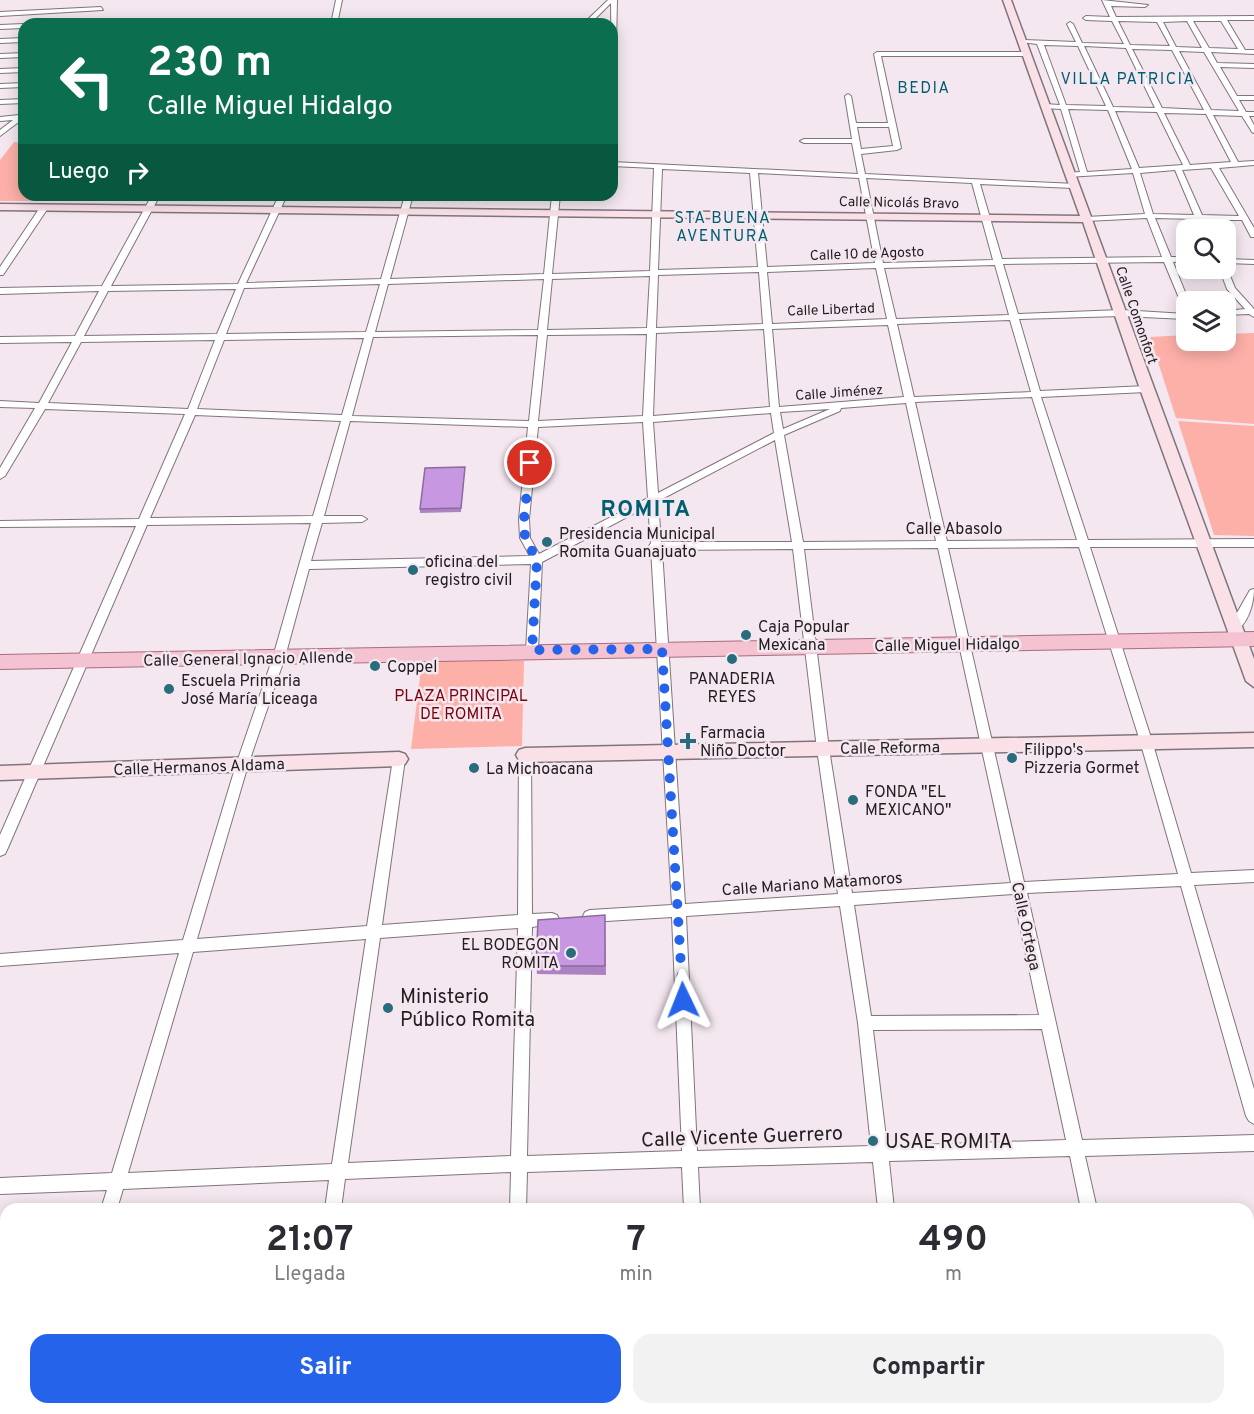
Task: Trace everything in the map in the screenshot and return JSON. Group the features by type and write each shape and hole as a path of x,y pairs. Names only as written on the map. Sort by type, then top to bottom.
{"main road":[{"name":"Calle Miguel Hidalgo","path":"532,650 1114,641 1243,635"},
{"name":"Calle General Ignacio Allende","path":"0,662 532,650"}],"street":[{"path":"96,18 104,0"},
{"path":"335,18 339,0"},
{"path":"593,18 613,0"},
{"path":"613,0 613,18"},
{"name":"Calle Comonfort","path":"1007,0 1026,48 1050,123 1102,259 1146,389 1204,543 1243,635 1254,681"},
{"path":"1145,5 1106,2 1125,46 1187,167"},
{"path":"0,14 100,9"},
{"path":"1086,18 1159,20 1254,18"},
{"path":"1223,19 1243,52"},
{"path":"1159,20 1236,164"},
{"path":"1189,20 1254,132"},
{"path":"1070,24 1111,109 1136,170 1150,216 1181,291"},
{"path":"0,27 18,26"},
{"path":"0,41 18,40"},
{"path":"1040,43 1071,126 1084,174"},
{"path":"857,152 897,148 878,54 1026,48 1040,43 1254,52"},
{"path":"0,56 18,56"},
{"path":"1214,65 1254,66"},
{"path":"0,71 18,70"},
{"path":"0,86 18,85"},
{"name":"Calle Ortega","path":"848,96 869,217 908,400 965,643 1088,1203"},
{"path":"1234,98 1254,98"},
{"path":"0,102 18,100"},
{"path":"1044,106 1254,114"},
{"path":"0,119 18,117"},
{"path":"10,139 0,135 18,119"},
{"path":"1050,123 1071,126"},
{"path":"853,125 893,125"},
{"path":"804,141 855,141"},
{"path":"618,164 975,181 1072,181 1084,174 1254,163"},
{"path":"1214,166 1254,235"},
{"path":"658,167 648,419 651,500 670,751 679,910 692,1203"},
{"path":"1177,167 1199,217"},
{"path":"754,171 775,410 798,544 823,749 865,1023 885,1203"},
{"path":"975,181 1036,394 1146,741 1254,1116"},
{"path":"0,476 42,405 153,201"},
{"path":"0,850 191,412 241,286 280,201"},
{"path":"111,1203 242,765 279,657 348,418 368,334 407,201"},
{"path":"532,650 537,560 525,538 524,519 556,201"},
{"name":"Calle Nicolás Bravo","path":"0,207 1086,219 1150,216 1243,218"},
{"path":"0,273 44,208"},
{"name":"Calle 10 de Agosto","path":"0,291 241,286 1102,259 1176,259"},
{"path":"1236,261 1254,262"},
{"path":"1227,279 1231,289 1252,313"},
{"name":"Calle Libertad","path":"0,340 651,331 1013,315 1121,313 1176,316"},
{"path":"1236,313 1252,313"},
{"name":"Calle Jiménez","path":"0,404 535,425 908,400 1146,389"},
{"path":"304,565 537,560 780,434 844,406"},
{"path":"0,524 362,519"},
{"name":"Calle Abasolo","path":"654,546 1254,543"},
{"path":"1243,635 1254,593"},
{"name":"Calle Reforma","path":"525,755 1254,740"},
{"path":"518,1203 525,921 525,755"},
{"path":"334,1203 399,759"},
{"name":"Calle Hermanos Aldama","path":"0,773 399,759"},
{"name":"Calle Mariano Matamoros","path":"0,960 679,910 1019,888 1254,876"},
{"path":"865,1023 1049,1022"},
{"name":"Calle Vicente Guerrero","path":"0,1186 519,1164 1254,1143"}],"green space":[{"path":"14,142 18,142 18,201 0,201 0,160"},
{"path":"1254,333 1254,424 1176,418 1150,337 1176,336 1176,351 1236,351 1236,334"},
{"path":"1178,421 1254,426 1254,536 1214,535"},
{"name":"PLAZA PRINCIPAL DE ROMITA","path":"422,661 524,661 522,746 411,749"}],"building":[{"path":"465,467 461,508 420,509 425,468"},
{"name":"EL BODEGON ROMITA","path":"605,915 605,966 536,966 538,920"}],"place":[{"name":"Presidencia Municipal Romita Guanajuato","path":"547,542"},
{"name":"oficina del registro civil","path":"413,570"},
{"name":"Caja Popular Mexicana","path":"746,635"},
{"name":"PANADERIA REYES","path":"732,659"},
{"name":"Coppel","path":"375,666"},
{"name":"Escuela Primaria José María Liceaga","path":"169,689"},
{"name":"Farmacia Niño Doctor","path":"688,741"},
{"name":"Filippo's Pizzeria Gormet","path":"1012,758"},
{"name":"La Michoacana","path":"474,768"},
{"name":"FONDA \"EL MEXICANO\"","path":"853,800"},
{"name":"EL BODEGON ROMITA","path":"571,953"},
{"name":"Ministerio Público Romita","path":"388,1008"},
{"name":"USAE ROMITA","path":"873,1141"}],"district":[{"name":"VILLA PATRICIA","path":"1128,78"},
{"name":"BEDIA","path":"924,87"},
{"name":"STA BUENA AVENTURA","path":"723,226"},
{"name":"ROMITA","path":"646,508"}],"route":[{"path":"530,463 524,519 525,538 537,560 532,650 662,649 683,1000"}]}
